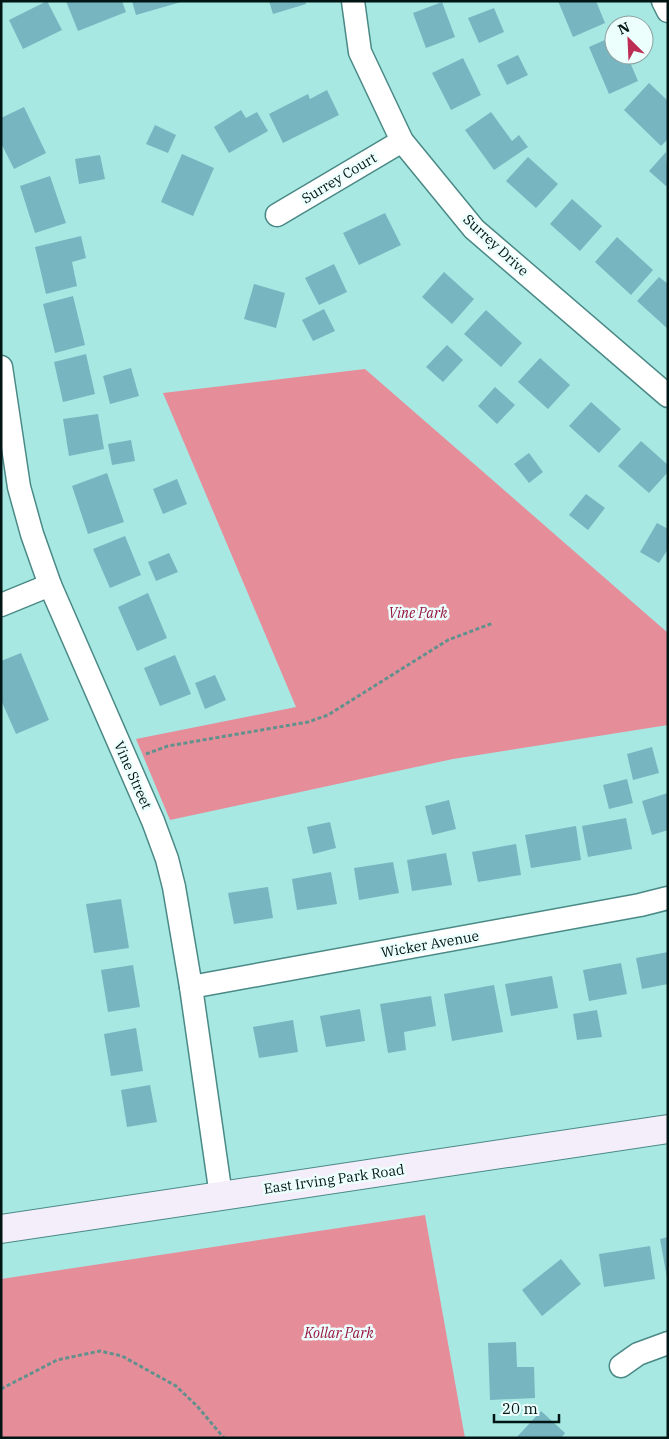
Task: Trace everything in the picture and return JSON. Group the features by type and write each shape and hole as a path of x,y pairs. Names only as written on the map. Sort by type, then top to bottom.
{"main road":[{"name":"East Irving Park Road","path":"1,1229 668,1129"}],"street":[{"name":"Surrey Drive","path":"353,1 360,52 402,141 474,229 668,396"},
{"path":"663,1 668,11"},
{"name":"Surrey Court","path":"277,215 402,141"},
{"name":"Vine Street","path":"1,366 19,486 32,534 50,585 167,859 174,887 191,987 221,1196"},
{"path":"1,605 50,585"},
{"name":"Wicker Avenue","path":"191,987 640,906 668,898"},
{"path":"621,1366 638,1354 668,1343"}],"path":[{"path":"126,760 168,746 308,722 328,715 448,640 493,623"},
{"path":"1,1389 57,1360 100,1352 122,1356 176,1386 197,1406 224,1438"}],"green space":[{"name":"Vine Park","path":"365,369 668,633 668,725 453,759 170,820 136,739 296,707 163,393"},
{"name":"Kollar Park","path":"425,1215 465,1438 1,1438 1,1279"}],"building":[{"path":"47,1 62,30 23,49 9,20"},
{"path":"66,1 122,1 126,12 78,31"},
{"path":"132,1 181,1 181,2 136,15"},
{"path":"269,1 305,1 306,4 273,14"},
{"path":"558,1 596,1 604,23 573,37"},
{"path":"442,2 455,37 426,48 413,13"},
{"path":"494,8 504,32 479,43 468,18"},
{"path":"604,40 604,65 631,65 638,81 609,94 589,47"},
{"path":"518,55 528,75 507,85 497,65"},
{"path":"463,58 481,95 451,110 432,73"},
{"path":"649,83 668,101 668,139 661,146 624,110"},
{"path":"327,90 339,115 283,143 269,114 308,94 310,99"},
{"path":"24,107 46,153 14,169 1,143 1,118"},
{"path":"241,110 246,118 257,112 268,131 229,153 214,127"},
{"path":"491,112 512,141 519,135 528,147 494,170 465,130"},
{"path":"155,125 176,135 168,153 146,144"},
{"path":"666,152 668,184 666,186 649,171"},
{"path":"182,154 214,168 193,216 161,202"},
{"path":"100,155 105,179 79,184 75,159"},
{"path":"528,157 558,184 536,208 506,181"},
{"path":"50,176 66,223 35,233 20,186"},
{"path":"572,199 602,226 580,251 550,224"},
{"path":"385,213 401,245 359,265 343,233"},
{"path":"81,236 86,258 72,262 77,286 46,294 35,247"},
{"path":"617,237 653,270 631,295 595,262"},
{"path":"334,264 347,292 319,305 305,278"},
{"path":"444,272 474,299 452,324 422,297"},
{"path":"659,277 668,284 668,329 637,301"},
{"path":"254,284 285,293 276,328 244,319"},
{"path":"73,296 85,345 55,353 43,304"},
{"path":"324,309 335,331 313,341 302,320"},
{"path":"486,310 522,343 501,367 464,334"},
{"path":"447,345 463,360 443,382 426,367"},
{"path":"86,354 95,394 63,402 54,362"},
{"path":"540,358 570,385 548,409 518,382"},
{"path":"131,368 139,396 110,404 103,376"},
{"path":"495,387 515,405 497,424 478,406"},
{"path":"591,402 621,429 599,453 569,426"},
{"path":"98,414 104,449 69,456 63,419"},
{"path":"131,440 135,461 112,465 108,444"},
{"path":"641,441 668,465 668,472 649,493 618,466"},
{"path":"529,453 543,472 529,483 514,464"},
{"path":"107,473 124,522 88,534 72,486"},
{"path":"177,479 187,504 163,514 153,489"},
{"path":"586,494 605,508 588,530 569,515"},
{"path":"657,523 668,529 668,549 659,563 640,552"},
{"path":"125,536 141,575 110,588 93,549"},
{"path":"169,553 178,572 156,581 148,562"},
{"path":"148,593 167,638 137,651 118,607"},
{"path":"21,653 49,720 16,734 1,700 1,661"},
{"path":"175,655 191,694 160,706 144,668"},
{"path":"215,675 226,700 205,709 195,683"},
{"path":"652,747 659,773 633,780 627,754"},
{"path":"627,779 633,803 609,809 603,785"},
{"path":"668,793 668,830 652,835 642,801"},
{"path":"449,800 456,829 432,835 425,806"},
{"path":"626,818 632,849 588,857 582,826"},
{"path":"330,822 336,848 313,854 307,827"},
{"path":"576,826 581,860 531,868 525,835"},
{"path":"516,844 521,875 478,882 472,852"},
{"path":"446,853 452,885 412,891 407,860"},
{"path":"393,862 399,893 359,900 354,868"},
{"path":"331,872 337,904 297,910 292,879"},
{"path":"268,887 273,918 234,924 228,893"},
{"path":"121,899 129,948 94,953 86,904"},
{"path":"668,952 668,984 642,989 636,958"},
{"path":"621,963 627,994 589,1001 583,970"},
{"path":"133,965 140,1007 108,1012 101,970"},
{"path":"552,976 558,1008 511,1016 505,984"},
{"path":"494,985 503,1032 452,1041 444,994"},
{"path":"431,996 436,1026 404,1032 406,1050 388,1053 380,1004"},
{"path":"360,1009 365,1041 326,1047 320,1016"},
{"path":"597,1010 602,1037 577,1040 573,1014"},
{"path":"293,1020 298,1052 259,1058 253,1027"},
{"path":"136,1028 143,1071 111,1076 104,1034"},
{"path":"150,1085 157,1122 127,1127 121,1090"},
{"path":"668,1237 668,1278 667,1278 660,1239"},
{"path":"650,1246 655,1279 604,1287 599,1254"},
{"path":"561,1259 581,1284 542,1316 522,1290"},
{"path":"516,1342 517,1367 534,1367 535,1398 490,1400 488,1343"},
{"path":"541,1411 565,1433 561,1438 516,1438"}]}
